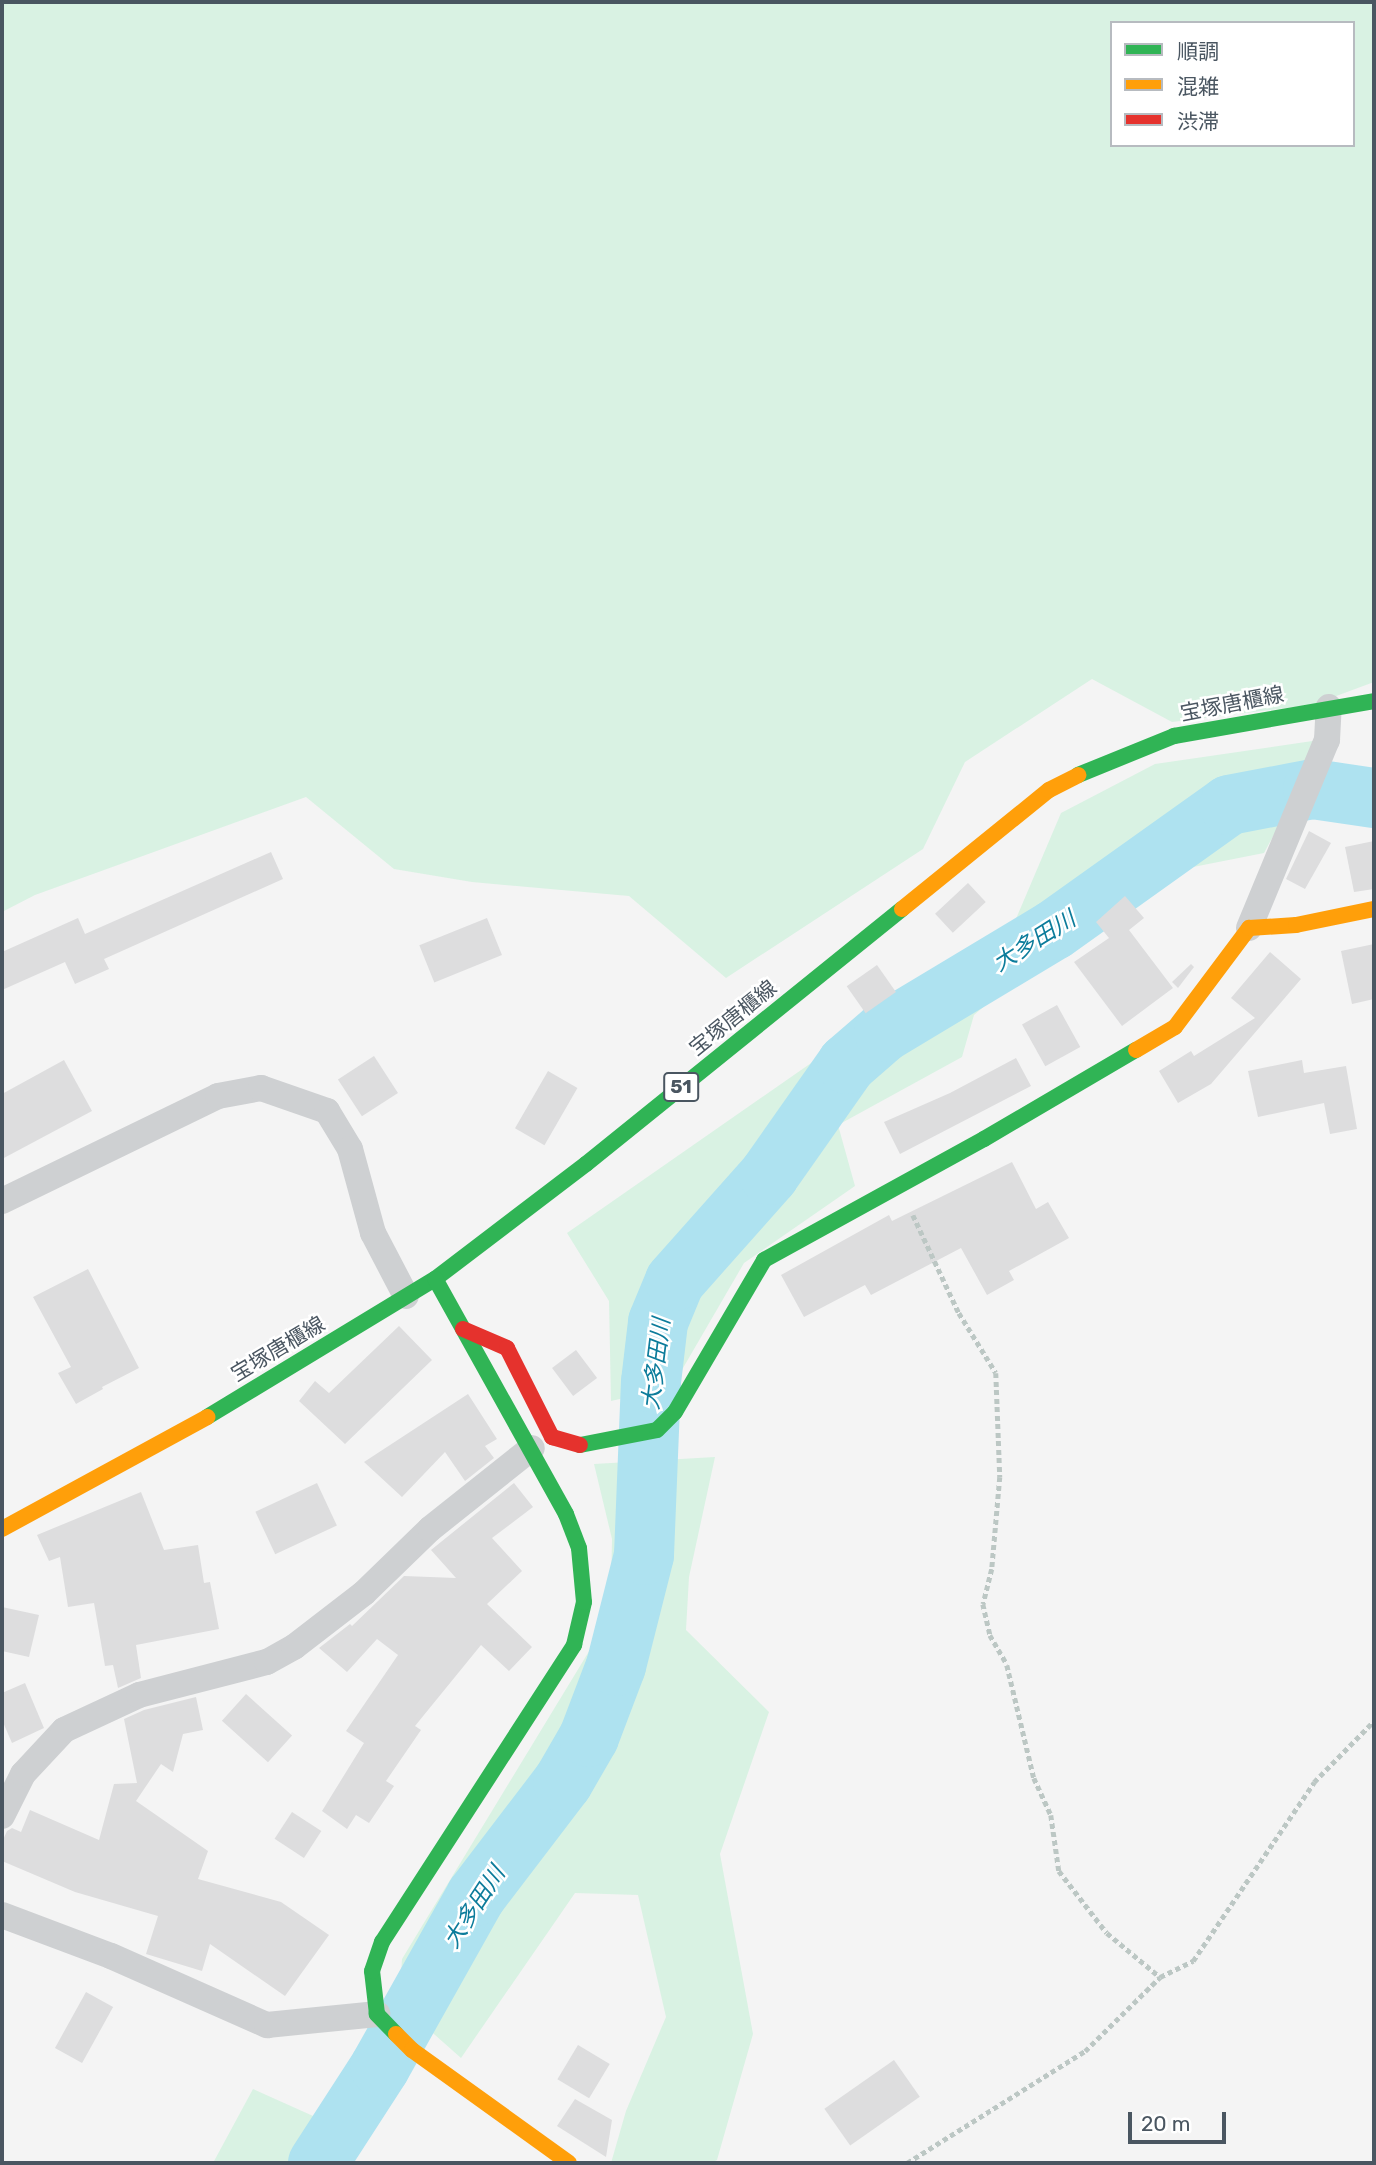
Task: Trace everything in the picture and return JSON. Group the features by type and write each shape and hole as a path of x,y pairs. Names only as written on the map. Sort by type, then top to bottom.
{"street":[{"name":"宝塚唐櫃線","path":"2,1529 164,1442 435,1279 586,1164 1049,790 1093,767 1174,736 1374,701"},
{"path":"463,1329 507,1348 552,1437 578,1445 657,1430 675,1412 764,1260 900,1186 1175,1027 1249,928 1327,740 1329,707"},
{"path":"1249,928 1296,925 1374,909"},
{"path":"2,1201 218,1096 261,1088 327,1111 350,1149 373,1233 407,1296"},
{"path":"435,1279 532,1448 566,1514 579,1548 584,1602 574,1645 382,1942 372,1971 377,2014 412,2050 569,2163"},
{"path":"2,1816 23,1774 64,1730 139,1695 267,1662 294,1647 364,1593 430,1529 532,1448"},
{"path":"2,1915 111,1956 267,2025 377,2014"}],"path":[{"path":"900,1186 959,1313 996,1373 1000,1477 992,1569 983,1604 989,1634 1007,1665 1034,1778 1051,1815 1059,1871 1107,1933 1160,1977"},
{"path":"907,2163 1086,2051 1160,1977 1193,1961 1314,1782 1374,1721"}],"green space":[{"path":"2,2 1374,2 1374,682 1312,705 1172,722 1092,679 965,762 923,849 726,978 629,896 472,882 394,869 306,797 35,895 2,912"},
{"path":"1326,739 1264,853 1188,868 1147,871 1058,938 1038,960 974,1015 962,1057 838,1125 855,1186 744,1263 672,1387 611,1401 609,1301 567,1233 1015,921 1061,813 1155,764"},
{"path":"715,1457 689,1577 686,1630 769,1712 720,1854 753,2034 717,2160 711,2163 611,2163 626,2111 666,2017 638,1895 575,1893 461,2058 399,2003 402,1959 605,1625 611,1589 612,1539 594,1464"},
{"path":"253,2089 322,2120 339,2163 213,2163"}],"building":[{"path":"1309,831 1331,843 1305,889 1286,879"},
{"path":"1374,841 1374,889 1354,892 1345,847"},
{"path":"271,852 283,879 104,959 109,969 75,984 65,962 2,990 2,952 78,918 85,934"},
{"path":"968,883 986,902 953,933 935,914"},
{"path":"1125,896 1144,918 1129,930 1173,988 1122,1026 1074,962 1109,938 1096,922"},
{"path":"487,918 502,955 434,982 419,945"},
{"path":"1374,944 1374,999 1352,1004 1341,951"},
{"path":"1270,952 1301,979 1211,1084 1178,1103 1159,1071 1191,1051 1194,1056 1255,1018 1231,998"},
{"path":"1191,964 1194,967 1178,988 1172,982"},
{"path":"877,965 896,992 866,1013 847,986"},
{"path":"1057,1005 1080,1047 1045,1066 1022,1024"},
{"path":"374,1056 398,1093 362,1116 338,1079"},
{"path":"1016,1058 1031,1086 900,1154 884,1122 950,1093"},
{"path":"64,1060 92,1111 2,1159 2,1094"},
{"path":"1302,1060 1304,1073 1346,1066 1357,1129 1330,1134 1324,1103 1258,1117 1248,1071"},
{"path":"548,1071 577,1088 544,1145 515,1128"},
{"path":"1012,1162 1036,1209 1048,1202 1069,1238 1009,1271 1014,1280 987,1295 961,1248 871,1295 865,1285 804,1317 781,1275 889,1215 892,1221"},
{"path":"88,1269 139,1368 76,1404 58,1373 71,1367 33,1297"},
{"path":"399,1326 432,1360 345,1444 299,1401 315,1381 329,1393"},
{"path":"576,1350 597,1378 573,1396 552,1368"},
{"path":"468,1394 497,1439 485,1446 494,1458 465,1481 445,1452 402,1497 364,1462"},
{"path":"317,1483 337,1526 275,1554 255,1512"},
{"path":"514,1483 533,1507 492,1538 522,1571 487,1604 532,1647 509,1671 481,1645 415,1726 421,1730 386,1781 394,1786 369,1823 356,1815 347,1829 322,1811 364,1743 346,1731 398,1655 377,1639 347,1672 319,1648 350,1624 352,1626 404,1576 456,1578 431,1550"},
{"path":"141,1492 164,1550 198,1545 204,1583 210,1582 219,1629 136,1645 141,1678 118,1688 113,1665 105,1666 94,1603 68,1607 60,1557 49,1561 37,1535"},
{"path":"2,1607 39,1615 29,1657 2,1651"},
{"path":"25,1683 44,1728 12,1743 2,1720 2,1693"},
{"path":"246,1694 292,1735 268,1762 222,1721"},
{"path":"196,1697 203,1730 183,1734 173,1772 161,1764 136,1801 208,1851 198,1879 281,1902 329,1935 285,1996 210,1944 202,1971 146,1954 158,1916 75,1892 2,1861 2,1842 7,1831 12,1828 21,1832 30,1810 99,1840 114,1784 137,1783 124,1719 144,1710"},
{"path":"292,1812 321,1831 304,1858 275,1839"},
{"path":"86,1992 113,2007 82,2063 55,2048"},
{"path":"578,2045 610,2064 589,2098 557,2079"},
{"path":"894,2060 920,2097 850,2146 824,2109"},
{"path":"575,2099 612,2120 606,2157 557,2126"}],"waterway":[{"name":"大多田川","path":"318,2163 380,2067 476,1896 563,1782 589,1737 616,1666 644,1555 651,1382 658,1322 675,1281 769,1175 847,1064 884,1032 1054,930 1229,805 1313,789 1374,798"}],"traffic: fast":[{"path":"1078,775 1174,736 1374,701"},
{"path":"207,1417 435,1279 586,1164 902,909"},
{"path":"580,1445 657,1430 675,1412 764,1260 984,1139 1136,1050"},
{"path":"396,2034 377,2014 372,1971 382,1942 574,1645 584,1602 579,1548 566,1514 435,1279"}],"traffic: slow":[{"path":"902,909 1049,790 1078,775"},
{"path":"1136,1050 1175,1027 1249,928 1296,925 1374,909"},
{"path":"2,1529 207,1417"},
{"path":"396,2034 412,2050 569,2163"}],"traffic: jam":[{"path":"463,1329 507,1348 552,1437 580,1445"}]}
